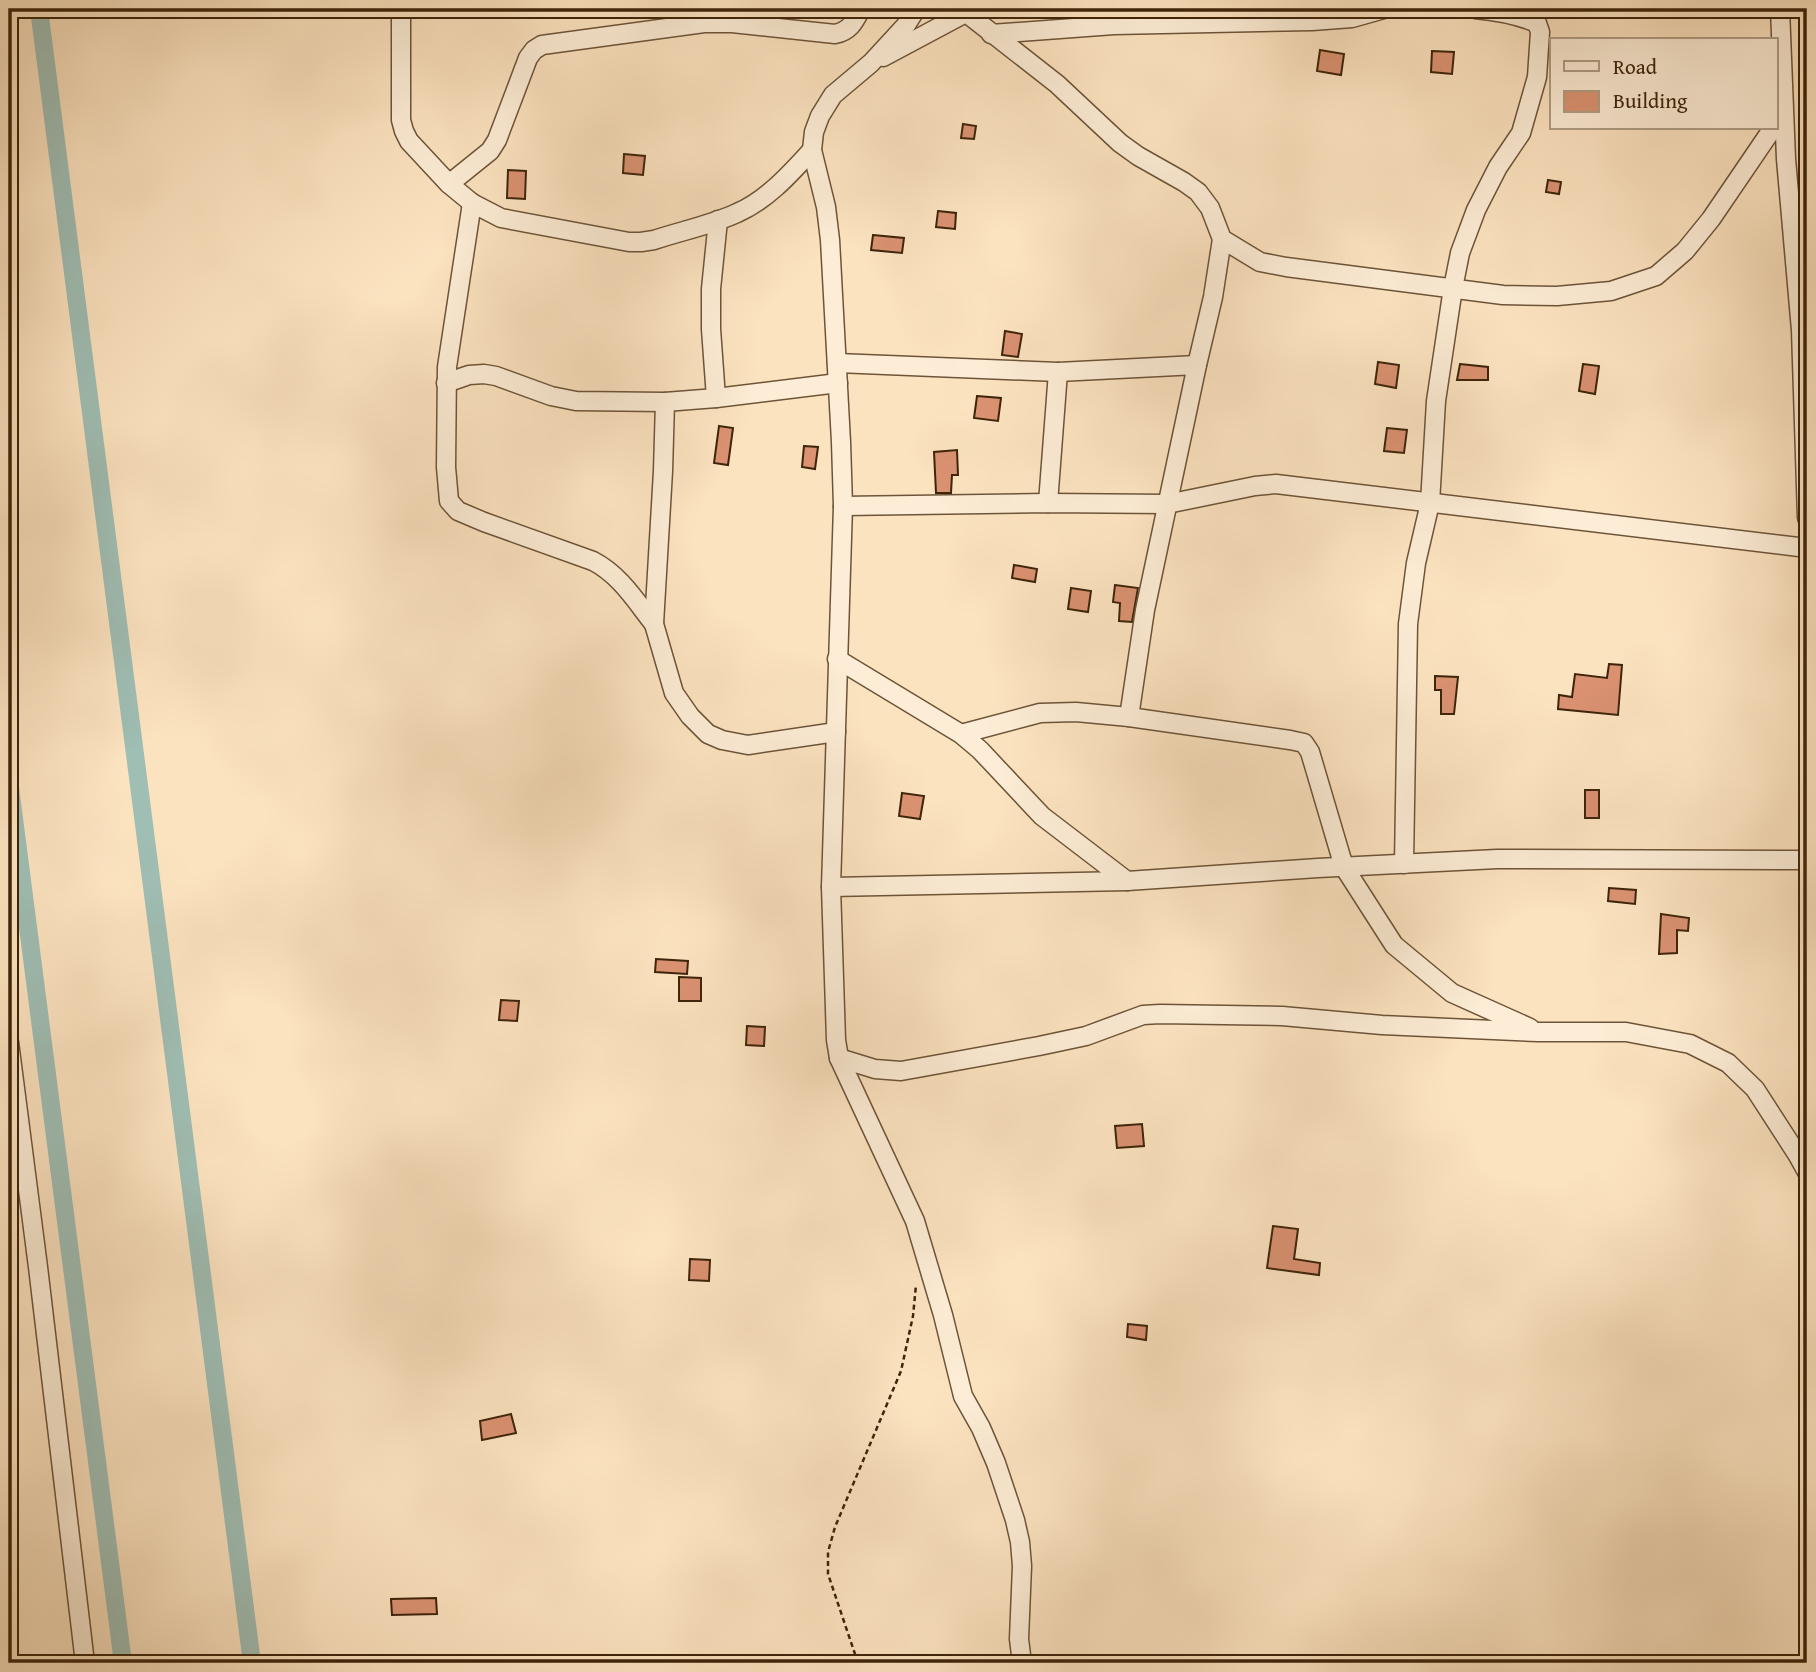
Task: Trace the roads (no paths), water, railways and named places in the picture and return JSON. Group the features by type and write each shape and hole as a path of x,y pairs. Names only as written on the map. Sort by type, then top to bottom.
{"street":[{"path":"401,9 401,120 404,131 409,141 449,184 471,203 501,218 629,242 654,240 739,212 761,199 812,150"},
{"path":"449,184 490,151 497,140 527,58 542,45 692,16 835,34 852,26 861,9"},
{"path":"916,9 871,63 833,95 820,116 814,132 812,150 828,223 843,506 831,887 836,1040 839,1058 915,1221 943,1315 963,1396 981,1428 1015,1520 1022,1566 1019,1639 1022,1663"},
{"path":"991,34 1114,25 1312,21 1352,18 1384,9"},
{"path":"1404,864 1408,624 1416,563 1430,503 1436,401 1453,288 1460,253 1476,210 1521,133 1536,78 1541,32 1536,23 1523,17 1503,11 1475,9"},
{"path":"1778,84 1780,9"},
{"path":"871,63 969,11 991,34 1057,83 1120,143 1198,192 1210,208 1222,239 1213,297 1145,610 1129,717"},
{"path":"1778,126 1786,159 1804,330 1807,518"},
{"path":"1222,239 1260,262 1503,295 1557,296 1611,291 1656,276 1685,251 1711,219 1772,130"},
{"path":"471,203 446,383 449,501 458,511 484,523 607,568 618,578 653,624 674,693 690,716 708,734 748,745 836,732"},
{"path":"716,398 711,289 718,220"},
{"path":"837,363 1058,372 1197,365"},
{"path":"1048,503 1058,372"},
{"path":"446,383 469,375 484,374 551,396 576,401 665,402 838,383"},
{"path":"653,624 665,402"},
{"path":"843,506 1167,504 1276,484 1807,548"},
{"path":"837,659 961,734 980,750 1042,816 1127,881"},
{"path":"961,734 1040,713 1076,712 1129,717 1304,744 1310,752 1344,867 1394,945 1452,993 1538,1032"},
{"path":"831,887 1127,881 1497,859 1807,860"},
{"path":"839,1058 875,1069 901,1071 1086,1036 1143,1015 1160,1014 1282,1016 1382,1025 1538,1032 1626,1032 1690,1044 1728,1063 1755,1088 1807,1172"},
{"path":"9,1042 85,1663"}],"waterway":[{"path":"39,9 252,1663"},
{"path":"9,780 123,1663"}]}
